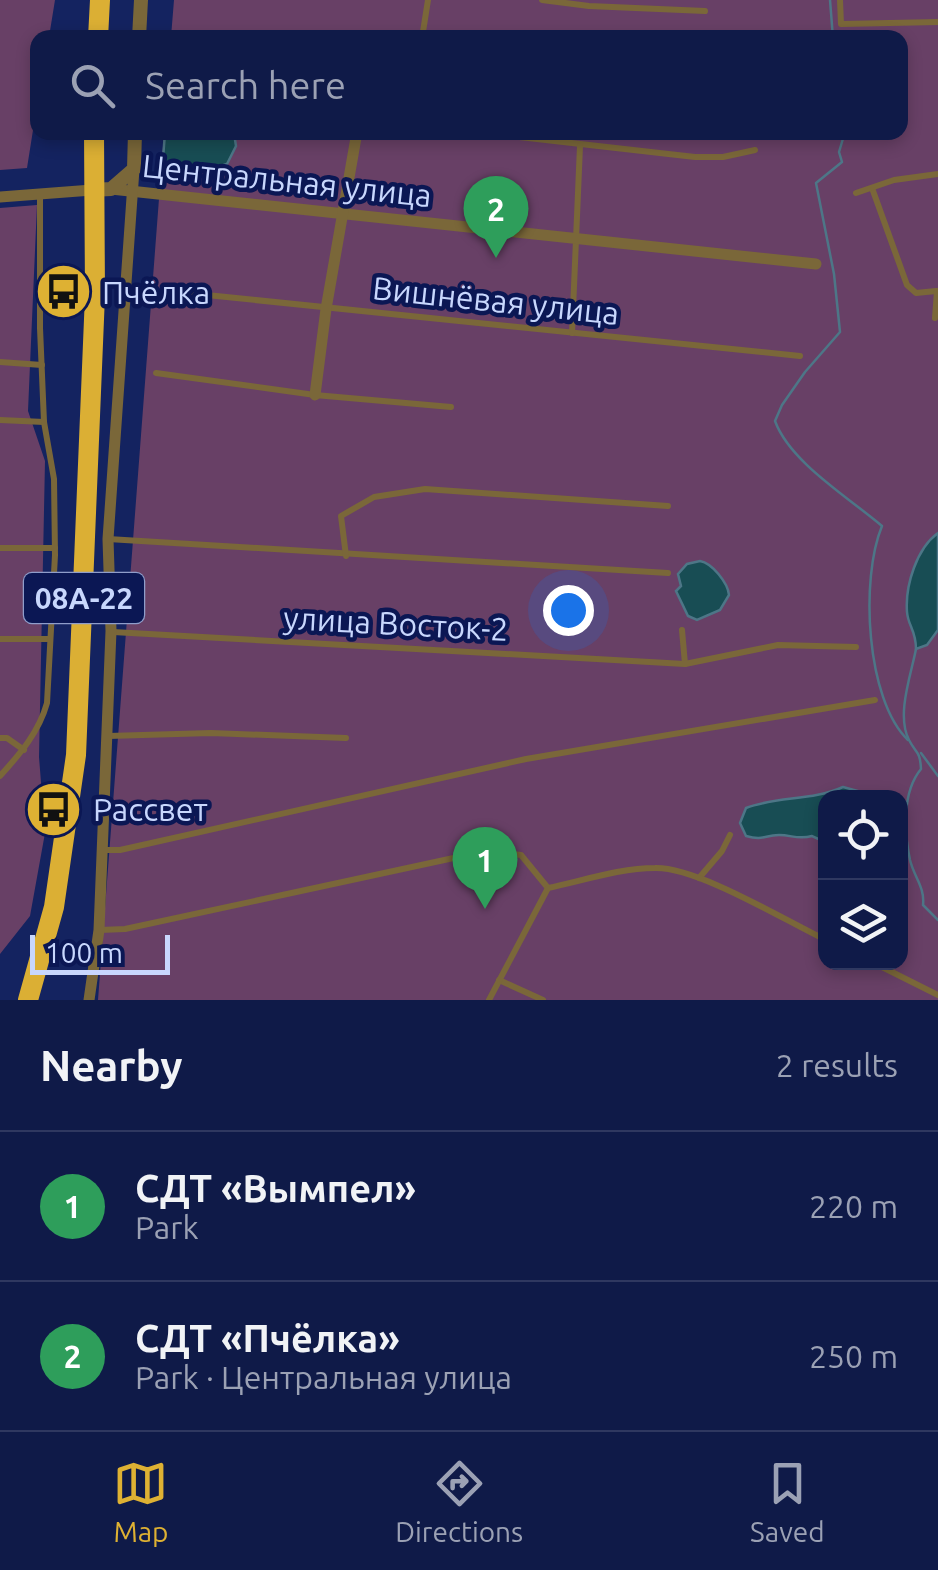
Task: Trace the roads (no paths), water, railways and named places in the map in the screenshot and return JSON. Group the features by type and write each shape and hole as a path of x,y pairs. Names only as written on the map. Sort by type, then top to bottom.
{"highway":[{"path":"98,30 100,0"},
{"name":"08А-22","path":"28,1000 54,907 76,755 102,189 95,140"}],"street":[{"path":"139,30 140,0"},
{"path":"89,1000 99,930 112,632 108,539 135,140"},
{"path":"316,395 326,309 356,140"},
{"path":"102,189 134,168"},
{"name":"Центральная улица","path":"0,198 102,189 816,264"}],"lane":[{"path":"423,30 428,0"},
{"path":"542,0 705,11"},
{"path":"840,0 840,24 938,22"},
{"path":"535,140 710,158 754,150"},
{"path":"572,334 580,146"},
{"path":"856,193 906,178 938,174"},
{"path":"872,188 908,285 916,293 937,290 936,318"},
{"path":"0,776 24,750 48,703 54,479 44,422 40,194"},
{"name":"Вишнёвая улица","path":"186,293 800,356"},
{"path":"0,362 42,365"},
{"path":"156,373 451,408"},
{"path":"0,420 44,422"},
{"path":"346,556 341,516 374,497 424,488 668,506"},
{"path":"108,539 668,573"},
{"path":"0,548 55,548"},
{"path":"682,630 685,664"},
{"name":"улица Восток-2","path":"112,632 685,664 778,645 856,647"},
{"path":"0,640 49,640"},
{"path":"102,850 120,850 526,759 876,700"},
{"path":"107,736 210,733 346,738"},
{"path":"0,738 7,738 24,750"},
{"path":"698,878 722,852 730,835"},
{"path":"99,930 125,929 486,851 521,855 548,888"},
{"path":"548,888 653,868 698,878 818,936"},
{"path":"489,1000 548,888"},
{"path":"888,970 938,995"},
{"path":"500,980 543,1000"}],"waterway":[{"path":"830,0 832,30"},
{"path":"843,140 839,152 842,162 816,183 834,274 840,332 805,372 775,421 806,465 882,526 871,576 871,638 883,697 908,740"},
{"path":"916,649 904,719 921,769 910,789 907,837 923,905 938,920"},
{"path":"921,753 938,776"}],"place":[{"name":"СДТ «Пчёлка»","path":"496,258"},
{"name":"Пчёлка","path":"63,292"},
{"name":"Рассвет","path":"54,809"},
{"name":"СДТ «Вымпел»","path":"485,909"}]}
